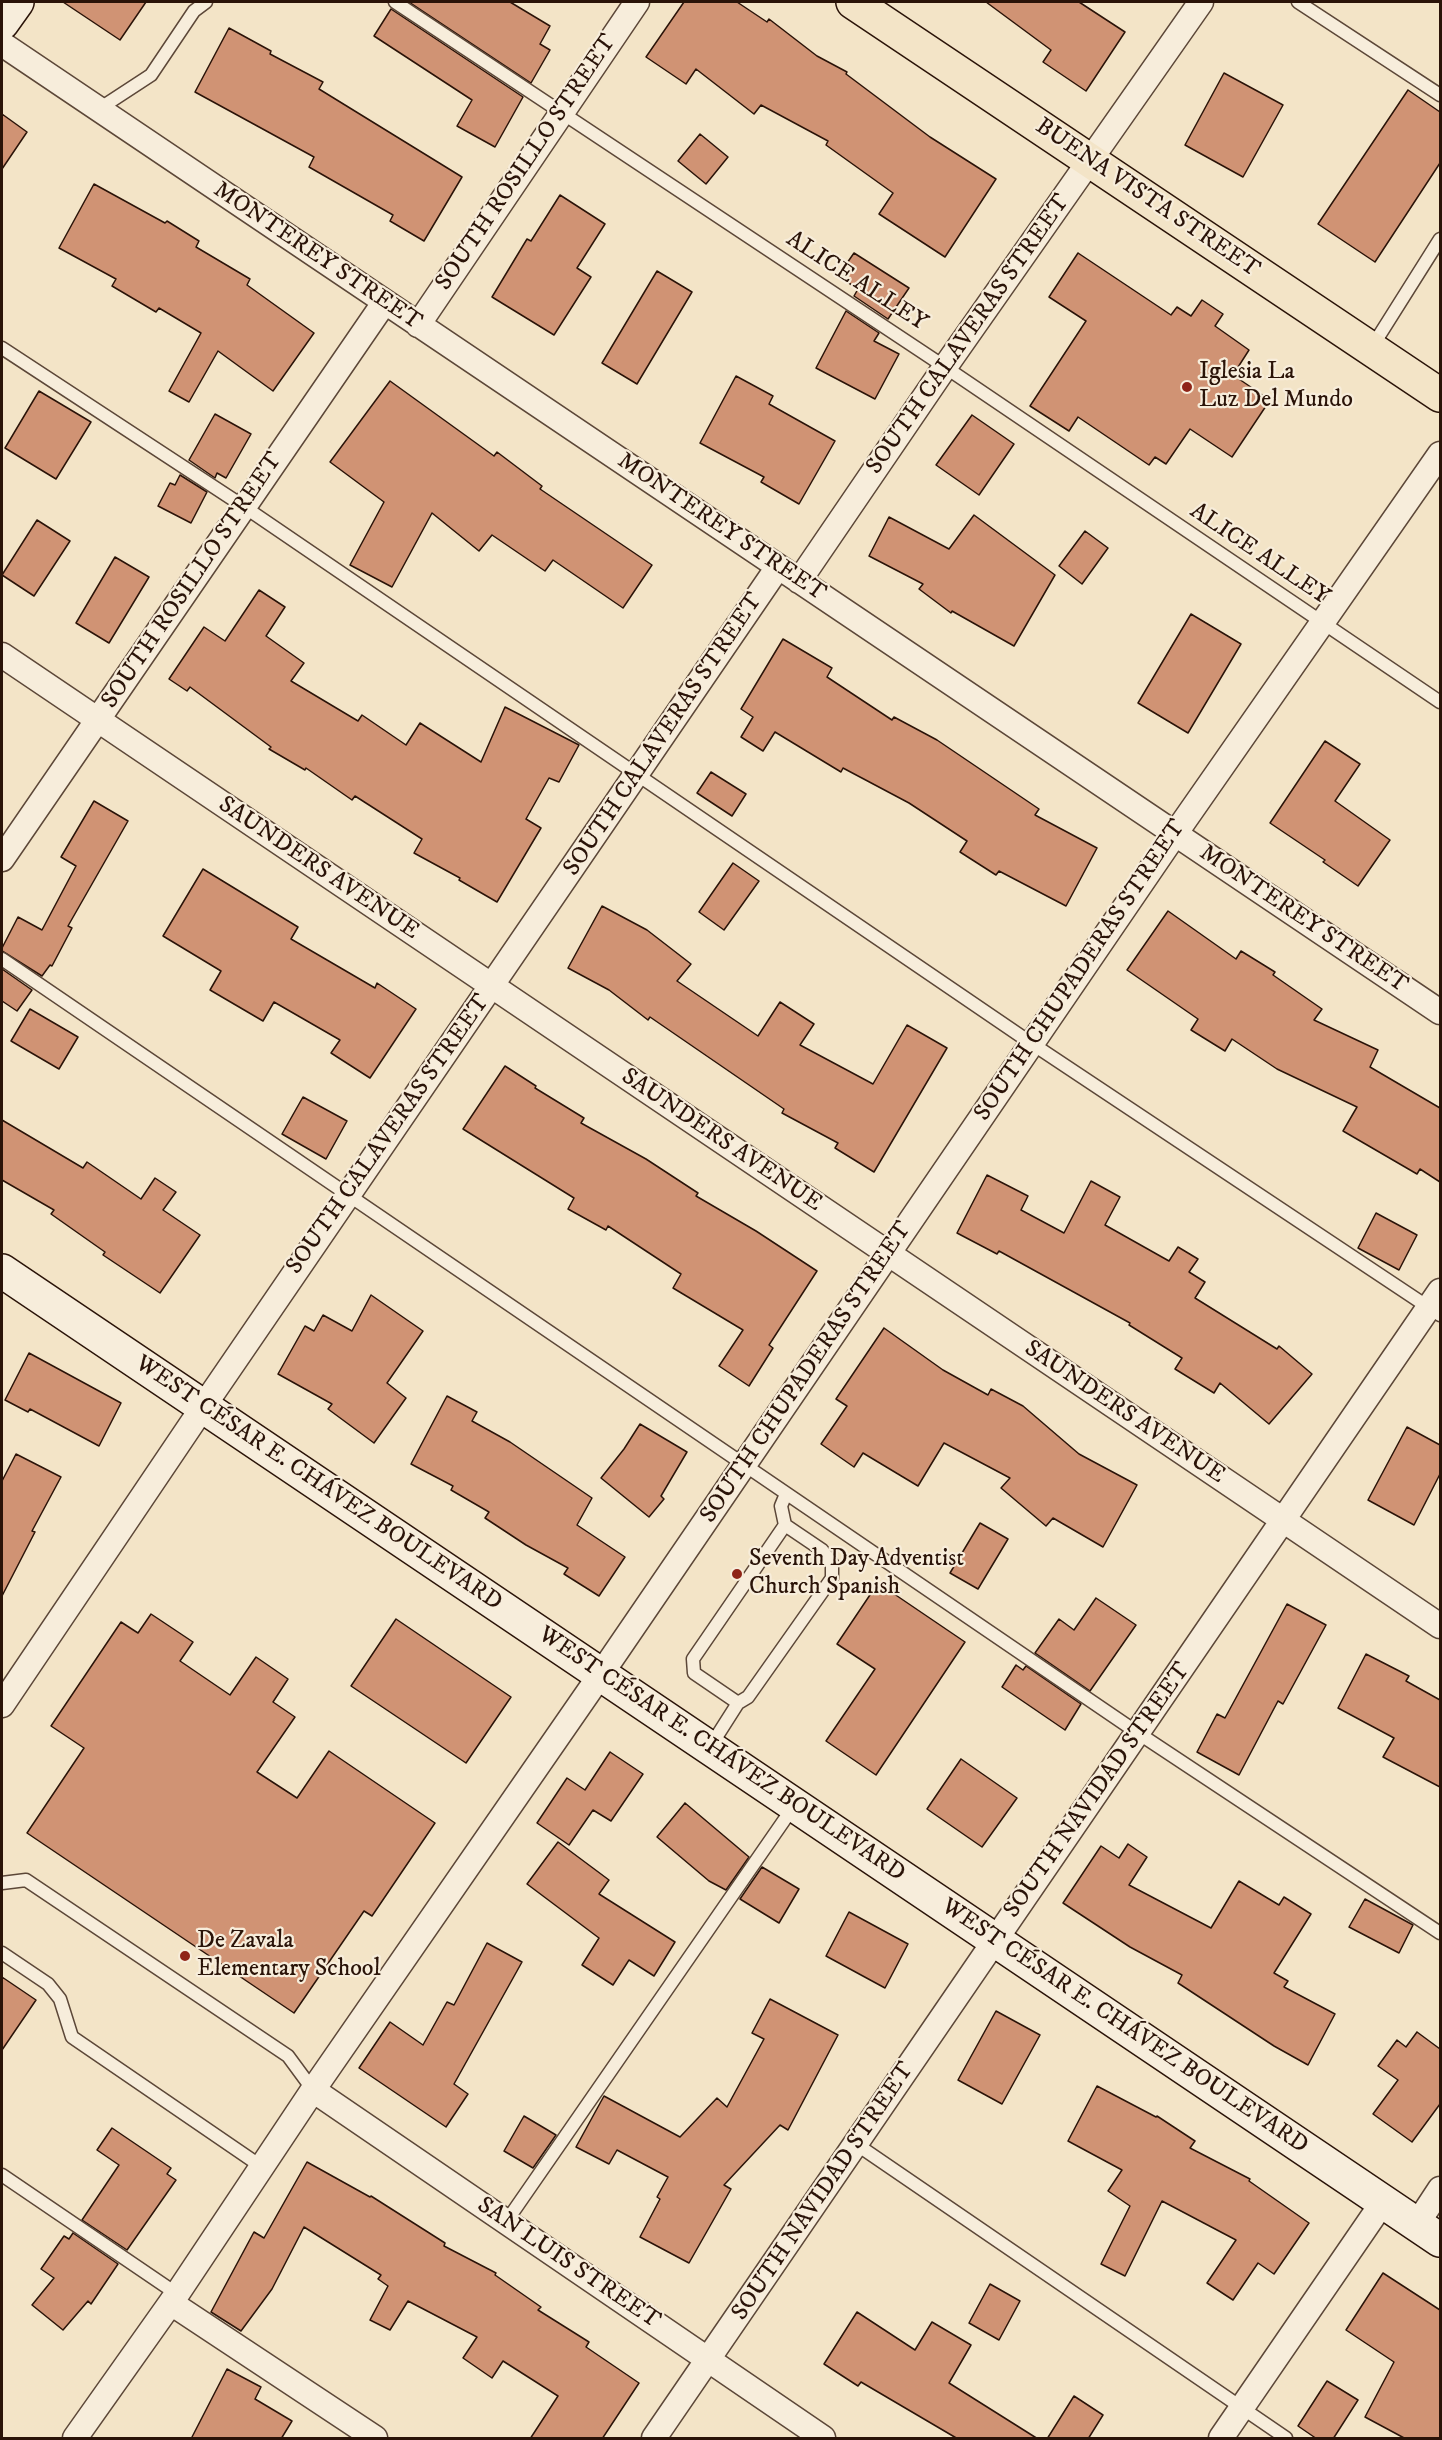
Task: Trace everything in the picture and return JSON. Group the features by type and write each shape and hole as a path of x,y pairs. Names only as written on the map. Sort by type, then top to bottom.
{"main road":[{"name":"BUENA VISTA STREET","path":"853,2 1440,395"}],"street":[{"path":"2,23 17,2"},
{"name":"SOUTH ROSILLO STREET","path":"418,325 636,2"},
{"name":"SOUTH CALAVERAS STREET","path":"799,581 945,367 1201,2"},
{"name":"MONTEREY STREET","path":"2,44 1440,1012"},
{"name":"SOUTH ROSILLO STREET","path":"2,859 384,303"},
{"name":"SOUTH CHUPADERAS STREET","path":"75,2439 174,2299 313,2090 744,1466 1031,1043 1440,454"},
{"name":"SOUTH CALAVERAS STREET","path":"2,1705 202,1407 778,567"},
{"name":"SAUNDERS AVENUE","path":"2,655 1440,1626"},
{"name":"WEST CÉSAR E. CHÁVEZ BOULEVARD","path":"7,1278 1429,2232"},
{"name":"SOUTH NAVIDAD STREET","path":"654,2439 1284,1521 1437,1304"},
{"name":"SAN LUIS STREET","path":"313,2090 824,2439"},
{"path":"1429,2232 1440,2189"},
{"path":"1221,2439 1383,2202"},
{"path":"174,2299 375,2439"}],"lane":[{"path":"99,109 151,75 194,10 206,2"},
{"name":"ALICE ALLEY","path":"395,2 945,367 1440,702"},
{"path":"1298,2 1440,95"},
{"path":"1371,348 1440,239"},
{"path":"2,348 243,507 1031,1043 1437,1304"},
{"path":"2,959 744,1466 783,1500 1440,1933"},
{"path":"738,1703 694,1673 693,1659 785,1525 783,1500"},
{"path":"710,1748 738,1703 748,1697 832,1578 832,1563 822,1550 785,1525"},
{"path":"506,2222 795,1805"},
{"path":"2,1883 26,1880 288,2056 313,2090"},
{"path":"2,1953 48,1984 60,1999 72,2037 262,2167"},
{"path":"856,2144 1286,2439"},
{"path":"2,2175 174,2299"}],"building":[{"path":"63,2 146,2 120,40"},
{"path":"409,2 510,2 550,26 540,44 550,50 531,83"},
{"path":"684,2 737,2 767,22 769,19 817,56 847,72 846,74 930,137 996,179 945,257 879,214 893,193 826,145 828,141 761,105 754,114 696,69 686,84 646,57"},
{"path":"986,2 1079,2 1125,32 1086,91 1043,62 1051,50"},
{"path":"391,9 523,97 495,147 457,126 472,100 374,36"},
{"path":"229,28 271,51 270,54 323,82 319,89 462,177 424,241 390,221 393,215 309,167 314,157 195,92"},
{"path":"1224,73 1283,105 1243,177 1185,145"},
{"path":"1408,90 1440,112 1440,163 1375,262 1318,224"},
{"path":"2,114 27,132 2,169"},
{"path":"700,134 728,157 706,184 678,161"},
{"path":"94,184 165,223 167,221 199,241 196,247 250,279 247,285 314,333 273,391 218,351 189,402 169,391 201,333 159,308 156,312 112,286 116,279 59,248"},
{"path":"560,195 605,224 577,268 591,277 554,335 492,297 527,239 531,241"},
{"path":"854,253 909,288 888,319 854,296 858,289 838,276"},
{"path":"1078,253 1171,315 1177,307 1191,316 1202,300 1223,314 1215,326 1249,350 1233,375 1270,400 1232,457 1190,429 1166,464 1155,457 1149,465 1078,417 1069,431 1030,406 1086,321 1049,297"},
{"path":"657,271 692,292 637,384 602,363"},
{"path":"846,311 879,333 874,341 899,354 875,399 816,368"},
{"path":"736,376 773,396 769,404 835,441 799,504 761,482 764,477 700,443"},
{"path":"390,381 494,456 497,452 542,486 540,489 652,565 623,608 553,560 545,571 492,535 479,551 432,513 392,587 350,565 384,502 330,462"},
{"path":"39,391 91,422 56,479 5,448"},
{"path":"215,414 251,434 226,478 217,473 215,478 189,460"},
{"path":"972,415 1014,444 979,495 936,465"},
{"path":"180,475 207,492 191,523 158,506 170,483 175,485"},
{"path":"974,515 1055,575 1014,646 952,611 951,613 919,589 923,584 869,556 889,517 949,549"},
{"path":"37,520 70,541 34,596 2,575"},
{"path":"1085,531 1108,548 1082,584 1059,566"},
{"path":"115,557 149,577 109,643 76,623"},
{"path":"259,590 285,607 266,636 304,663 291,681 358,721 362,715 406,745 420,723 481,762 505,707 579,745 559,782 549,778 526,819 541,828 497,902 459,880 460,878 414,853 422,839 355,796 352,800 306,768 305,770 269,749 271,747 190,687 187,691 169,679 204,627 225,641"},
{"path":"1191,614 1241,644 1188,733 1138,703"},
{"path":"783,639 832,668 827,677 892,720 894,717 937,740 1039,809 1035,815 1097,848 1066,906 999,871 996,875 960,852 967,841 909,803 843,768 841,772 775,732 763,751 741,737 753,717 741,709"},
{"path":"1325,741 1360,764 1335,801 1390,840 1358,886 1323,862 1325,860 1270,823"},
{"path":"711,772 746,794 732,816 697,793"},
{"path":"94,801 128,821 68,926 72,928 52,966 50,965 42,976 2,951 2,948 18,917 42,930 76,866 61,857"},
{"path":"733,863 759,881 724,930 699,912"},
{"path":"203,869 298,927 291,939 375,988 377,983 416,1009 370,1078 331,1053 340,1040 274,1002 263,1021 210,990 221,971 163,936"},
{"path":"602,906 647,930 691,964 677,981 758,1036 780,1002 814,1024 800,1045 873,1084 907,1025 947,1048 874,1172 835,1148 838,1143 782,1113 784,1109 650,1017 648,1020 609,990 568,968"},
{"path":"1168,911 1236,959 1241,951 1275,972 1273,975 1322,1009 1314,1020 1378,1050 1370,1067 1440,1108 1440,1182 1420,1169 1417,1174 1343,1131 1357,1107 1277,1069 1232,1039 1225,1051 1191,1030 1198,1019 1127,970"},
{"path":"2,969 32,990 17,1011 2,1001"},
{"path":"30,1009 78,1037 59,1069 11,1041"},
{"path":"505,1066 536,1086 535,1088 584,1118 581,1123 646,1159 698,1193 696,1196 756,1231 817,1271 769,1345 773,1348 749,1386 719,1366 743,1330 673,1288 681,1274 608,1226 606,1230 568,1209 574,1198 463,1129"},
{"path":"303,1097 347,1121 326,1159 282,1134"},
{"path":"2,1120 83,1168 87,1162 141,1199 155,1178 176,1192 163,1210 200,1235 160,1293 103,1255 105,1252 51,1214 54,1210 2,1180"},
{"path":"987,1175 1028,1196 1021,1210 1064,1233 1091,1181 1120,1197 1105,1225 1169,1261 1178,1247 1198,1259 1189,1272 1205,1282 1195,1298 1277,1349 1279,1346 1312,1374 1269,1424 1220,1383 1214,1393 1175,1369 1182,1358 1129,1325 1130,1323 999,1251 997,1254 957,1233"},
{"path":"1376,1213 1417,1235 1399,1270 1358,1248"},
{"path":"371,1295 423,1331 387,1383 406,1398 374,1443 328,1409 332,1404 278,1374 305,1326 314,1331 323,1315 352,1331"},
{"path":"884,1328 943,1370 988,1395 991,1389 1023,1406 1079,1454 1137,1485 1103,1547 1053,1518 1046,1526 1001,1488 1010,1478 944,1443 918,1486 863,1453 854,1467 821,1444 847,1406 836,1399"},
{"path":"29,1353 121,1403 99,1446 30,1409 28,1412 5,1400"},
{"path":"447,1396 477,1412 472,1421 510,1442 592,1498 577,1525 625,1557 599,1596 564,1574 568,1568 526,1545 485,1518 489,1512 451,1490 453,1486 411,1464"},
{"path":"640,1424 687,1452 661,1496 664,1499 649,1517 601,1478"},
{"path":"1407,1427 1440,1445 1440,1474 1414,1525 1368,1500"},
{"path":"16,1454 61,1477 32,1531 35,1532 2,1596 2,1481"},
{"path":"980,1523 1008,1539 978,1589 950,1573"},
{"path":"878,1583 965,1642 876,1775 826,1741 875,1669 837,1644"},
{"path":"1096,1598 1136,1625 1090,1691 1035,1653 1059,1619 1074,1630"},
{"path":"1287,1604 1326,1625 1283,1704 1278,1701 1239,1775 1197,1752 1217,1714 1225,1718"},
{"path":"151,1614 193,1642 180,1661 230,1695 256,1657 288,1679 273,1702 295,1717 257,1772 297,1798 329,1751 435,1823 372,1916 364,1911 294,2013 27,1833 84,1748 51,1726 121,1622 138,1633"},
{"path":"396,1619 511,1697 466,1763 351,1686"},
{"path":"1366,1654 1409,1676 1406,1681 1440,1700 1440,1787 1383,1757 1394,1738 1338,1708"},
{"path":"1016,1665 1023,1670 1026,1666 1081,1704 1065,1730 1002,1687"},
{"path":"610,1752 643,1774 611,1821 593,1810 569,1845 537,1823 567,1778 585,1790"},
{"path":"961,1759 1017,1798 982,1847 927,1809"},
{"path":"685,1803 749,1857 726,1890 709,1881 657,1837"},
{"path":"558,1842 609,1880 599,1894 675,1942 654,1976 629,1960 613,1985 582,1965 599,1938 527,1884"},
{"path":"1128,1844 1147,1857 1129,1885 1211,1928 1239,1881 1279,1905 1284,1897 1311,1914 1274,1973 1288,1981 1284,1987 1335,2014 1308,2065 1274,2046 1178,1983 1182,1975 1130,1947 1063,1903 1101,1846 1119,1858"},
{"path":"762,1867 799,1889 779,1923 740,1899"},
{"path":"1365,1899 1413,1925 1399,1953 1349,1927"},
{"path":"849,1912 908,1944 885,1988 826,1956"},
{"path":"487,1943 522,1962 454,2084 468,2094 446,2127 359,2068 390,2022 423,2045 447,2002 454,2005"},
{"path":"2,1977 36,2000 2,2050"},
{"path":"770,1999 838,2035 788,2130 780,2125 724,2185 731,2189 689,2263 640,2237 660,2199 657,2197 668,2177 617,2150 609,2164 576,2147 604,2096 680,2137 717,2098 727,2107 764,2039 752,2033"},
{"path":"996,2011 1040,2035 1002,2104 958,2080"},
{"path":"1417,2032 1440,2049 1440,2104 1412,2142 1373,2114 1398,2080 1378,2066 1397,2040 1406,2047"},
{"path":"1097,2086 1157,2116 1195,2141 1190,2148 1250,2179 1249,2181 1309,2223 1274,2274 1258,2263 1233,2300 1207,2283 1236,2240 1162,2201 1125,2276 1101,2264 1130,2206 1108,2191 1122,2170 1068,2141"},
{"path":"524,2116 556,2135 533,2168 504,2151"},
{"path":"112,2128 171,2168 167,2174 176,2180 127,2250 82,2220 119,2165 97,2150"},
{"path":"307,2162 371,2196 445,2243 444,2246 496,2273 495,2275 541,2307 538,2310 589,2342 586,2347 639,2383 602,2439 530,2439 558,2396 503,2361 492,2378 463,2358 477,2337 408,2301 390,2330 370,2320 388,2286 378,2279 381,2275 304,2227 272,2289 241,2331 211,2312 254,2232 264,2238"},
{"path":"73,2233 118,2264 91,2304 88,2301 63,2330 32,2305 54,2278 41,2269 64,2236 69,2239"},
{"path":"1383,2273 1440,2310 1440,2439 1406,2439 1365,2417 1394,2362 1346,2330"},
{"path":"990,2284 1020,2301 999,2340 969,2323"},
{"path":"857,2312 915,2350 932,2322 971,2345 949,2383 1038,2439 958,2439 861,2382 858,2386 824,2364"},
{"path":"227,2369 261,2387 255,2399 292,2421 281,2439 191,2439"},
{"path":"1327,2381 1358,2400 1333,2439 1317,2439 1298,2426"},
{"path":"1074,2396 1103,2415 1088,2439 1047,2439"}],"place":[{"name":"Iglesia La Luz Del Mundo","path":"1187,387"},
{"name":"Seventh Day Adventist Church Spanish","path":"737,1574"},
{"name":"De Zavala Elementary School","path":"185,1956"}]}
